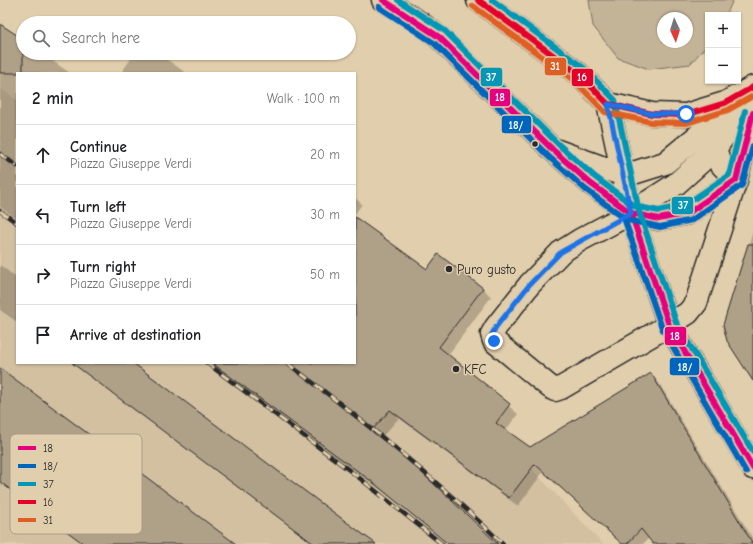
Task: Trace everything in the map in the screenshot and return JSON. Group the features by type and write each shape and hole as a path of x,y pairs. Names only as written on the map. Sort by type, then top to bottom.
{"street":[{"path":"383,0 420,23 439,37 553,150 590,183 631,213 659,218 688,213 744,182"},
{"path":"478,0 580,75 608,104 631,213 666,315 753,468"},
{"path":"553,150 589,164 630,174 665,163 753,88"},
{"path":"608,104 652,114 686,114 725,103 753,88"},
{"path":"753,94 715,149 676,184 631,213 561,252 530,284 496,327 492,334 494,341 555,390 561,388 666,315 688,313 696,303 744,182 753,113"},
{"path":"715,149 720,163 744,182"}],"shaded area":[{"path":"589,0 733,0 727,12 705,12 705,47 690,64 649,69 618,58 593,26"},
{"path":"0,88 16,99 16,364 356,364 529,466 603,544 0,544"}],"building":[{"path":"0,24 16,34 16,60 23,60 23,72 0,73"},
{"path":"356,218 427,269 438,254 483,288 439,347 510,404 496,423 530,447 651,373 753,544 653,544 641,529 627,544 622,544 535,464 509,498 390,410 374,428 498,544 448,544 375,484 213,364 356,364"},
{"path":"748,244 753,244 753,381 727,341 723,325"},
{"path":"73,364 134,364 376,544 314,544"},
{"path":"0,368 88,434 10,434 10,489 0,482"},
{"path":"142,474 236,544 84,544 70,534 142,534"}],"railway":[{"path":"0,154 16,165"},
{"path":"0,211 16,222"},
{"path":"208,364 357,476 442,544"},
{"path":"288,364 398,450 503,544"}],"transit line":[{"name":"18","path":"383,0 439,37 553,150 590,183 631,213 669,325 753,468"},
{"name":"37","path":"398,0 445,31 558,144 595,177 634,206 659,211 685,205 729,175 745,111"},
{"name":"16","path":"478,0 580,75 608,104 652,114 686,115 725,103 753,87"},
{"name":"37","path":"492,0 585,69 615,100 639,211 676,322 753,452"},
{"name":"31","path":"473,6 575,81 605,112 651,122 687,123 728,110 753,96"},
{"name":"18/","path":"379,7 434,43 548,156 585,189 624,218 662,328 746,472"},
{"name":"18","path":"606,195 631,213 659,219 688,213 736,180 753,113"},
{"name":"18/","path":"601,201 628,220 660,227 692,220 742,185 753,146"}],"place":[{"name":"Puro gusto","path":"449,269"},
{"name":"KFC","path":"456,369"}],"route":[{"path":"494,341 492,334 496,327 530,284 561,252 580,240 631,213 608,104 652,114 686,114"}]}
